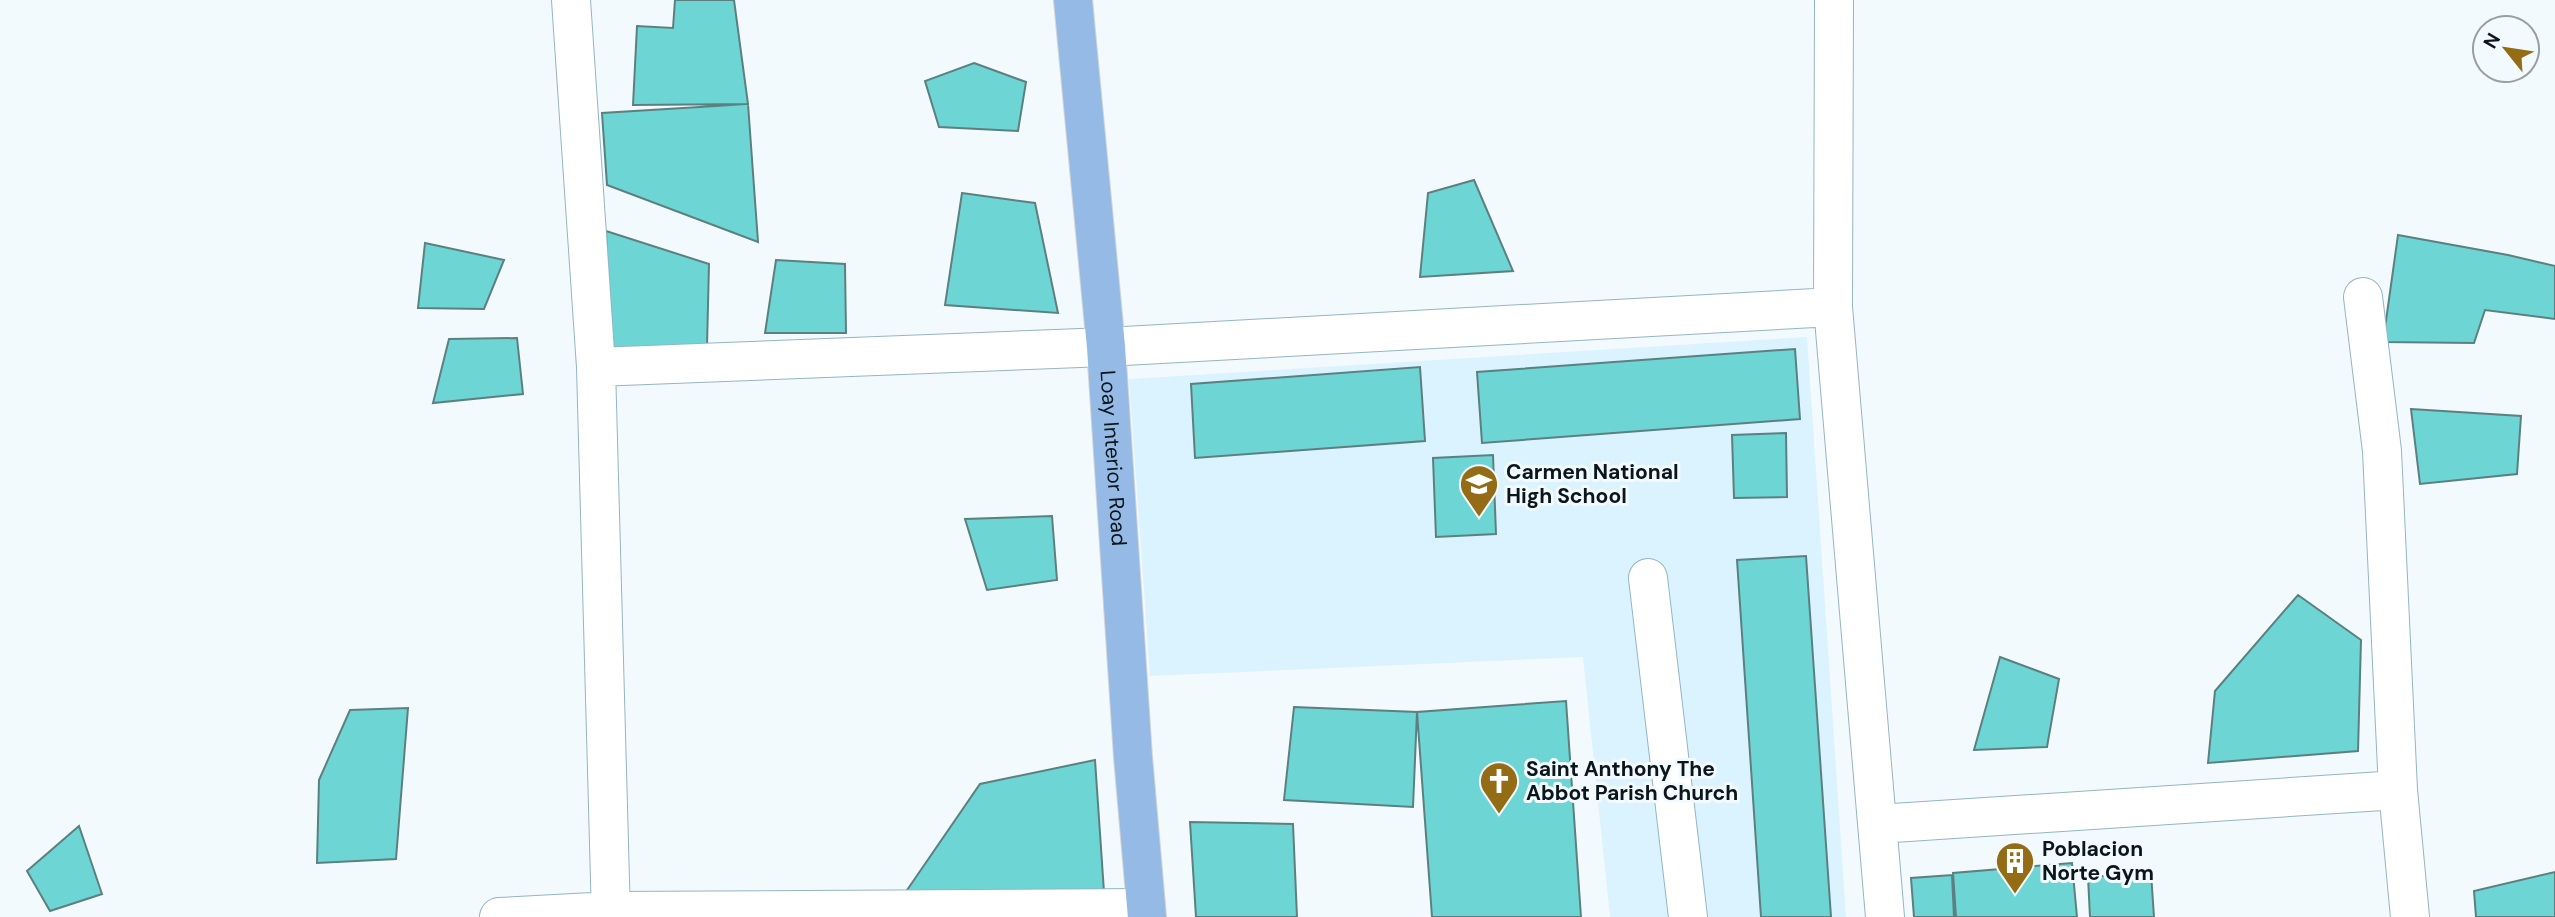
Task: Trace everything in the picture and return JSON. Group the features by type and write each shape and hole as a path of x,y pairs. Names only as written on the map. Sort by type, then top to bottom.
{"main road":[{"name":"Loay Interior Road","path":"1073,0 1106,347 1146,912"}],"street":[{"path":"570,0 596,367 611,914"},
{"path":"1834,0 1833,307 1885,917"},
{"path":"2363,297 2382,451 2398,790 2410,917"},
{"path":"596,367 1106,347 1833,307"},
{"path":"1648,578 1688,917"},
{"path":"1878,824 2398,790"},
{"path":"499,917 611,914 1146,912"}],"shaded area":[{"name":"Carmen National High School","path":"1807,337 1846,917 1610,917 1583,657 1150,676 1129,379"}],"building":[{"path":"675,0 734,0 748,104 633,105 637,26 673,28"},
{"path":"974,63 1026,82 1018,131 939,127 925,81"},
{"path":"748,104 758,242 607,185 602,113"},
{"path":"1474,180 1513,271 1420,277 1428,193"},
{"path":"962,193 1035,203 1058,313 945,305"},
{"path":"606,231 709,264 707,346 610,348"},
{"path":"2398,235 2555,266 2555,319 2485,310 2474,343 2383,342"},
{"path":"425,243 504,260 484,309 418,308"},
{"path":"776,260 845,264 846,333 765,333"},
{"path":"517,338 523,394 433,403 449,339"},
{"path":"1795,349 1800,419 1482,443 1477,372"},
{"path":"1420,367 1425,441 1195,458 1191,384"},
{"path":"2411,409 2521,416 2517,474 2420,484"},
{"path":"1786,433 1787,497 1734,498 1732,435"},
{"path":"1493,455 1496,534 1436,537 1433,458"},
{"path":"1052,516 1057,580 987,590 965,519"},
{"path":"1806,556 1831,917 1761,917 1737,560"},
{"path":"2298,595 2361,640 2358,751 2208,763 2215,691"},
{"path":"2000,657 2059,679 2047,747 1974,750"},
{"name":"Saint Anthony The Abbot Parish Church","path":"1566,701 1581,917 1432,917 1417,712"},
{"path":"1294,707 1417,712 1413,807 1284,800"},
{"path":"408,708 396,859 317,863 319,780 350,710"},
{"path":"1095,760 1104,892 894,909 980,784"},
{"path":"1190,822 1293,824 1297,917 1196,917"},
{"path":"79,826 102,894 50,911 27,871"},
{"name":"Poblacion Norte Gym","path":"2072,863 2077,917 1956,917 1953,873"},
{"path":"2555,872 2555,917 2476,917 2474,891"},
{"path":"2151,873 2154,917 2090,917 2088,877"},
{"path":"1952,875 1954,917 1914,917 1911,878"}],"place":[{"name":"Carmen National High School","path":"1479,518"},
{"name":"Saint Anthony The Abbot Parish Church","path":"1499,815"},
{"name":"Poblacion Norte Gym","path":"2015,895"}]}
